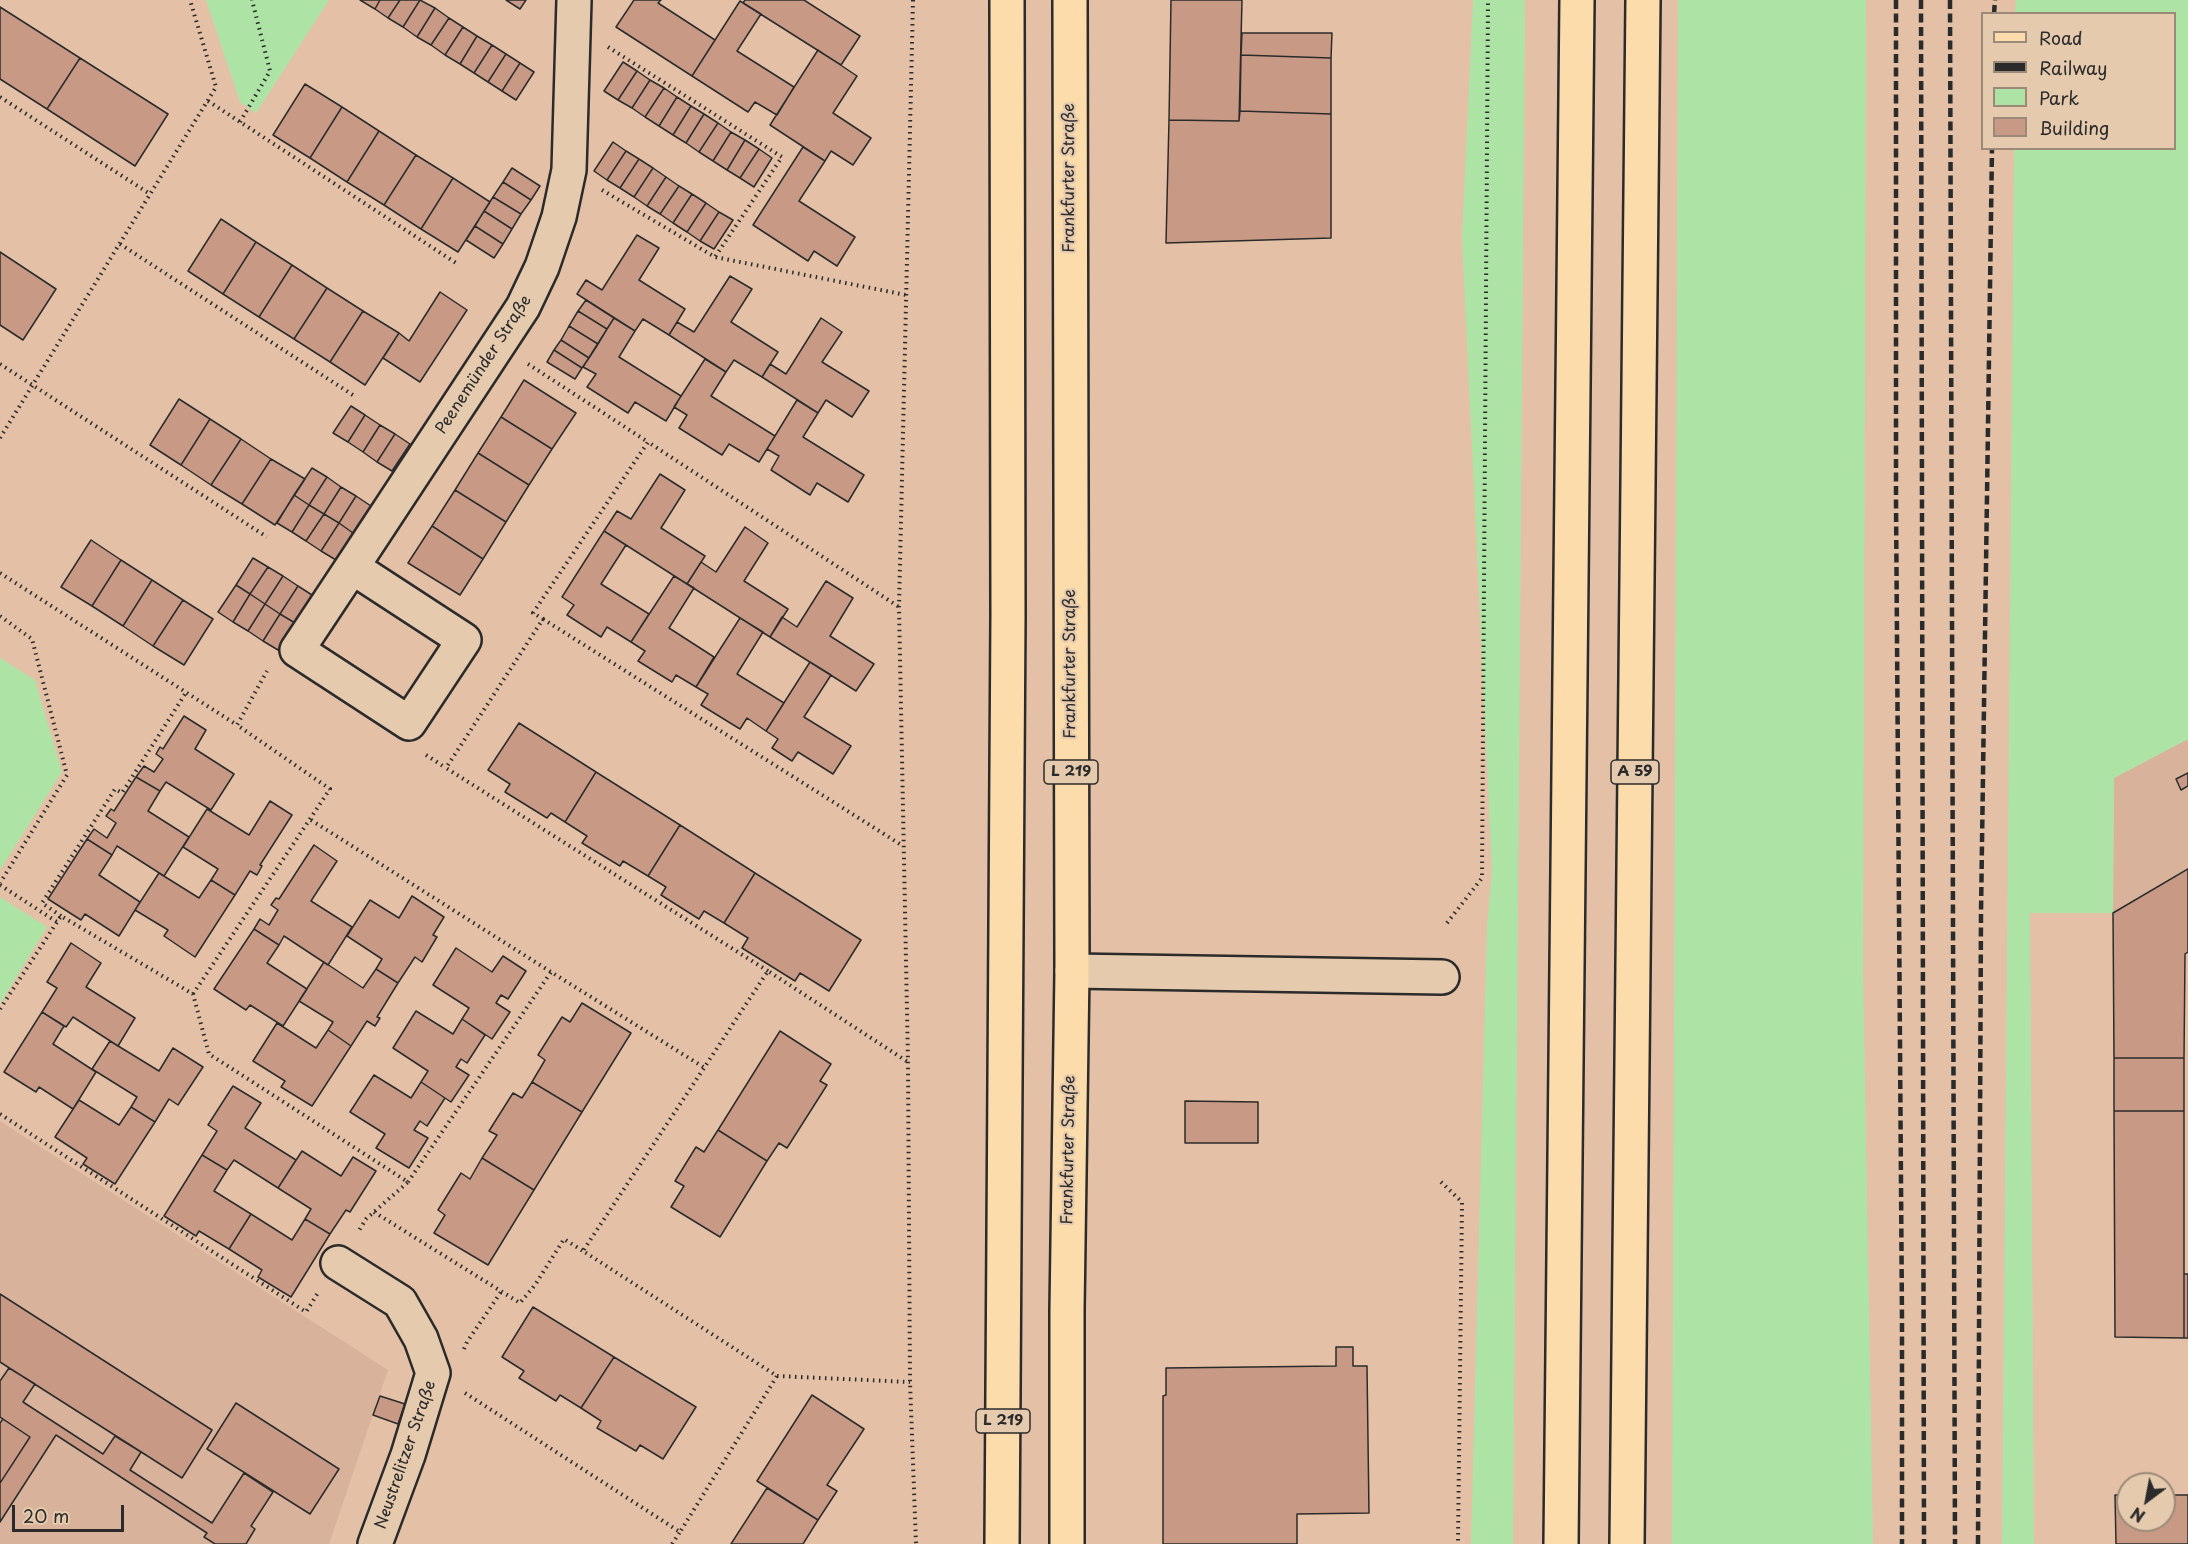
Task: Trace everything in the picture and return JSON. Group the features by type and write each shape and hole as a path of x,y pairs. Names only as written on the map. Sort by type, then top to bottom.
{"main road":[{"name":"L 219","path":"1002,1544 1008,615 1007,0"},
{"name":"Frankfurter Straße","path":"1067,1544 1067,1310 1072,971 1070,0"},
{"path":"1561,1544 1577,0"},
{"name":"A 59","path":"1627,1544 1643,0"}],"street":[{"name":"Peenemünder Straße","path":"297,650 523,307 542,267 559,217 569,170 574,13"},
{"path":"297,650 409,723 464,639 352,567"},
{"path":"1072,971 1442,977"},
{"name":"Neustrelitzer Straße","path":"338,1263 400,1302 421,1339 434,1373 408,1455 375,1544"}],"path":[{"path":"0,438 216,87 190,0"},
{"path":"240,122 270,70 252,0"},
{"path":"913,0 899,607 908,1062 910,1382 916,1544"},
{"path":"1447,923 1482,878 1488,0"},
{"path":"574,13 782,157 715,257"},
{"path":"0,97 150,194"},
{"path":"208,101 456,263"},
{"path":"569,170 715,257 906,295"},
{"path":"120,244 356,397"},
{"path":"498,345 899,607"},
{"path":"0,364 267,537"},
{"path":"648,442 533,613 904,846"},
{"path":"0,573 187,691 330,789 193,994"},
{"path":"0,616 32,639 67,775 0,884 57,922"},
{"path":"543,619 446,768 908,1062"},
{"path":"237,725 269,668 297,650"},
{"path":"187,691 122,793 115,789 42,903 193,994 209,1054 408,1182"},
{"path":"311,820 705,1068"},
{"path":"0,1009 61,916"},
{"path":"583,1251 768,971"},
{"path":"0,1114 306,1312 366,1218 408,1182 551,972"},
{"path":"1441,1182 1462,1203 1458,1544"},
{"path":"374,1212 520,1303 535,1285 564,1239 777,1376 910,1382"},
{"path":"463,1353 467,1342 501,1292"},
{"path":"434,1373 680,1532"},
{"path":"672,1544 777,1376"}],"shaded area":[{"path":"2188,739 2188,869 2113,913 2114,778"},
{"path":"0,1121 388,1370 329,1544 0,1544"}],"green space":[{"path":"206,0 329,0 256,113 240,102"},
{"path":"1473,0 1525,0 1513,1544 1471,1544 1487,926 1492,871 1462,238"},
{"path":"1678,0 1866,0 1863,972 1873,1544 1672,1544"},
{"path":"2016,0 2188,0 2188,739 2114,778 2113,913 2030,913 2034,1544 2002,1544 2014,150 2176,150 2176,12 2015,12"},
{"path":"0,658 35,680 62,772 0,870"},
{"path":"0,897 47,927 0,1004"}],"building":[{"path":"360,0 380,0 375,9"},
{"path":"380,0 400,0 388,18 375,9"},
{"path":"400,0 420,0 403,27 388,18"},
{"path":"420,0 435,8 417,37 403,27"},
{"path":"506,0 526,0 520,9"},
{"path":"634,0 661,0 658,3 715,40 692,76 616,27"},
{"path":"745,0 804,0 860,36 841,65 743,3"},
{"path":"1171,0 1242,0 1239,121 1169,120"},
{"path":"740,1 761,14 737,51 794,87 777,115 755,102 748,112 692,76"},
{"path":"0,7 80,58 47,109 0,79"},
{"path":"435,8 449,18 431,45 417,37"},
{"path":"449,18 463,27 445,55 431,45"},
{"path":"463,27 477,36 460,64 445,55"},
{"path":"1242,33 1332,33 1331,58 1241,55"},
{"path":"477,36 492,45 474,73 460,64"},
{"path":"492,45 506,54 488,82 474,73"},
{"path":"818,50 857,76 833,113 871,138 853,165 831,151 825,161 770,125"},
{"path":"506,54 520,63 502,91 488,82"},
{"path":"1241,55 1331,58 1331,114 1240,111"},
{"path":"80,58 168,114 135,166 47,109"},
{"path":"623,62 637,71 618,100 604,91"},
{"path":"520,63 534,72 516,100 502,91"},
{"path":"637,71 650,80 632,108 618,100"},
{"path":"650,80 664,88 645,117 632,108"},
{"path":"305,84 342,107 310,158 273,135"},
{"path":"664,88 677,97 659,126 645,117"},
{"path":"677,97 691,106 673,135 659,126"},
{"path":"691,106 704,114 686,143 673,135"},
{"path":"342,107 379,131 347,182 310,158"},
{"path":"1240,111 1331,114 1331,238 1166,243 1169,120 1239,121"},
{"path":"704,114 718,123 699,152 686,143"},
{"path":"718,123 731,132 713,161 699,152"},
{"path":"379,131 416,155 384,205 347,182"},
{"path":"731,132 745,140 727,170 713,161"},
{"path":"745,140 759,149 740,178 727,170"},
{"path":"613,142 626,151 607,180 594,171"},
{"path":"803,147 825,161 799,201 855,237 837,266 814,251 808,261 753,225"},
{"path":"759,149 772,158 754,187 740,178"},
{"path":"626,151 639,159 620,188 607,180"},
{"path":"416,155 453,178 421,229 384,205"},
{"path":"639,159 653,168 634,197 620,188"},
{"path":"512,168 540,186 531,200 503,182"},
{"path":"653,168 666,177 647,206 634,197"},
{"path":"666,177 679,186 660,214 647,206"},
{"path":"453,178 490,202 458,252 421,229"},
{"path":"503,182 531,200 521,214 493,197"},
{"path":"679,186 692,194 673,223 660,214"},
{"path":"692,194 706,203 687,232 673,223"},
{"path":"493,197 521,214 512,229 484,211"},
{"path":"706,203 719,212 700,241 687,232"},
{"path":"484,211 512,229 503,244 475,226"},
{"path":"719,212 733,220 714,249 700,241"},
{"path":"221,219 256,242 223,294 188,271"},
{"path":"475,226 503,244 494,258 466,240"},
{"path":"637,235 659,248 639,280 685,309 669,335 643,319 635,331 577,294 586,280 602,290"},
{"path":"256,242 292,265 259,317 223,294"},
{"path":"0,252 56,289 23,340 0,325"},
{"path":"292,265 327,288 294,339 259,317"},
{"path":"730,276 752,289 731,322 778,352 762,377 734,360 726,372 669,335 677,322 694,332"},
{"path":"327,288 363,311 330,362 294,339"},
{"path":"440,292 467,310 420,382 383,358 399,333 409,341"},
{"path":"586,300 614,318 607,329 578,311"},
{"path":"363,311 399,333 365,385 330,362"},
{"path":"578,311 607,329 598,344 569,326"},
{"path":"614,318 635,331 619,357 681,396 666,421 635,402 628,413 587,387 596,374 583,367"},
{"path":"821,318 842,332 822,362 869,391 852,417 826,400 818,413 762,377 770,364 786,374"},
{"path":"569,326 598,344 589,358 561,340"},
{"path":"561,340 589,358 582,368 554,350"},
{"path":"554,350 582,368 575,379 547,362"},
{"path":"705,359 726,372 711,396 775,436 759,462 729,444 722,455 679,428 687,415 674,407"},
{"path":"524,380 576,413 552,449 501,417"},
{"path":"179,399 210,419 181,465 150,445"},
{"path":"797,400 818,413 803,437 864,475 848,502 817,483 810,495 771,470 779,456 767,449"},
{"path":"351,406 365,415 348,442 333,433"},
{"path":"365,415 380,425 363,452 348,442"},
{"path":"501,417 552,449 529,485 478,453"},
{"path":"210,419 241,439 211,485 181,465"},
{"path":"380,425 395,434 377,462 363,452"},
{"path":"395,434 410,444 392,471 377,462"},
{"path":"241,439 271,459 242,504 211,485"},
{"path":"478,453 529,485 506,522 455,490"},
{"path":"271,459 305,479 275,525 242,504"},
{"path":"312,468 327,477 309,505 294,495"},
{"path":"660,474 685,490 661,528 705,556 687,584 604,531 617,511 631,519"},
{"path":"327,477 341,487 324,514 309,505"},
{"path":"341,487 356,496 339,523 324,514"},
{"path":"455,490 506,522 483,559 432,526"},
{"path":"294,495 309,505 292,532 277,523"},
{"path":"356,496 371,506 353,533 339,523"},
{"path":"309,505 324,514 306,541 292,532"},
{"path":"324,514 339,523 321,551 306,541"},
{"path":"339,523 353,533 336,560 321,551"},
{"path":"432,526 483,559 460,595 408,563"},
{"path":"745,527 768,543 744,581 788,609 770,637 687,584 701,562 716,572"},
{"path":"604,531 626,545 601,584 649,614 631,642 607,627 601,637 567,615 574,605 562,597"},
{"path":"91,540 121,560 92,606 61,587"},
{"path":"253,558 268,567 250,594 236,585"},
{"path":"121,560 152,580 123,626 92,606"},
{"path":"268,567 283,576 265,604 250,594"},
{"path":"283,576 298,586 280,614 265,604"},
{"path":"674,576 694,588 669,628 714,657 696,687 676,675 672,682 638,661 645,651 631,642"},
{"path":"152,580 183,600 153,646 123,626"},
{"path":"826,581 853,598 830,636 874,664 856,691 770,637 782,617 797,627"},
{"path":"236,585 250,594 233,622 218,612"},
{"path":"298,586 312,595 295,623 280,614"},
{"path":"250,594 265,604 248,631 233,622"},
{"path":"183,600 213,619 184,665 153,646"},
{"path":"265,604 280,614 263,641 248,631"},
{"path":"280,614 295,623 278,650 263,641"},
{"path":"740,618 763,632 737,674 784,703 766,731 747,718 740,729 701,705 708,694 696,687"},
{"path":"810,662 831,675 804,717 851,746 833,774 798,752 792,761 772,748 778,739 766,731"},
{"path":"184,716 206,730 195,749 234,774 211,810 166,782 160,791 136,777 144,766 154,772 163,759 156,754 160,747 163,749"},
{"path":"519,723 596,772 565,822 551,813 547,818 505,792 510,784 488,770"},
{"path":"596,772 680,825 648,876 623,861 620,866 582,843 587,836 565,822"},
{"path":"2188,773 2188,786 2181,790 2176,779"},
{"path":"136,777 160,791 148,811 189,837 164,876 117,846 112,855 87,839 94,829 107,838 116,823 106,816 111,809 114,811"},
{"path":"270,801 292,815 260,865 262,866 257,875 250,871 235,895 211,880 218,869 183,847 207,809 249,835"},
{"path":"680,825 755,873 724,923 704,911 699,919 661,895 666,887 648,876"},
{"path":"87,839 112,855 99,875 140,902 119,936 85,914 81,920 48,899"},
{"path":"314,845 337,861 311,901 352,927 328,965 284,936 279,945 254,929 260,919 269,925 278,910 271,905 276,898 279,899"},
{"path":"2188,869 2184,1058 2114,1058 2113,913"},
{"path":"159,873 199,898 211,880 235,895 195,957 164,936 168,930 135,910"},
{"path":"755,873 861,940 829,991 800,973 795,981 742,948 748,938 724,923"},
{"path":"412,896 444,917 433,935 437,937 422,962 415,957 398,983 376,969 382,959 347,936 370,900 399,918"},
{"path":"254,929 279,945 267,963 307,989 283,1026 250,1005 246,1010 214,989"},
{"path":"71,943 101,963 86,987 135,1018 118,1046 73,1017 66,1027 42,1012 57,988 47,982"},
{"path":"456,948 492,972 503,956 526,971 508,999 501,995 496,1003 510,1012 492,1039 462,1019 469,1008 433,985"},
{"path":"324,962 363,988 376,969 398,983 377,1017 380,1018 375,1026 367,1021 351,1046 328,1030 333,1022 299,1001"},
{"path":"582,1003 631,1033 582,1112 532,1082 545,1060 538,1055 562,1017 570,1022"},
{"path":"416,1011 453,1034 462,1019 485,1035 467,1063 461,1059 456,1067 469,1075 451,1102 421,1082 428,1071 393,1048"},
{"path":"42,1012 64,1026 53,1044 96,1072 73,1109 39,1087 36,1092 4,1072"},
{"path":"277,1023 316,1048 328,1030 351,1046 312,1106 281,1087 285,1081 253,1061"},
{"path":"780,1031 831,1064 820,1081 827,1085 787,1148 779,1143 767,1161 718,1130"},
{"path":"110,1041 159,1071 173,1048 203,1067 178,1105 169,1099 155,1122 131,1107 137,1097 92,1069"},
{"path":"2114,1058 2184,1058 2184,1111 2114,1111"},
{"path":"374,1075 411,1098 421,1082 445,1098 427,1126 420,1121 414,1130 428,1138 409,1168 376,1148 385,1134 350,1112"},
{"path":"532,1082 582,1112 534,1190 482,1158 497,1135 489,1131 513,1093 522,1098"},
{"path":"233,1086 261,1103 245,1128 296,1160 278,1188 234,1160 227,1170 202,1155 217,1131 208,1125"},
{"path":"79,1100 119,1125 131,1107 155,1122 115,1184 83,1164 87,1158 55,1137"},
{"path":"1185,1101 1258,1102 1258,1143 1185,1143"},
{"path":"2114,1111 2184,1111 2184,1338 2115,1337"},
{"path":"718,1130 767,1161 720,1237 671,1207 684,1186 675,1181 696,1147 704,1152"},
{"path":"302,1151 341,1176 353,1157 376,1171 350,1212 346,1210 330,1234 305,1219 311,1209 278,1188"},
{"path":"202,1155 227,1170 214,1191 251,1214 229,1249 199,1231 196,1236 164,1216"},
{"path":"482,1158 534,1190 488,1265 434,1233 445,1215 438,1210 461,1173 470,1179"},
{"path":"251,1214 292,1240 305,1219 330,1234 291,1297 258,1277 262,1270 229,1249"},
{"path":"2184,1274 2188,1274 2188,1338 2184,1338"},
{"path":"0,1294 212,1430 182,1478 0,1362"},
{"path":"533,1307 614,1357 581,1408 560,1395 556,1401 519,1378 524,1371 502,1357"},
{"path":"1336,1347 1353,1347 1353,1366 1367,1366 1369,1513 1297,1514 1297,1544 1163,1544 1163,1396 1166,1395 1166,1368 1336,1366"},
{"path":"614,1357 696,1407 663,1459 640,1445 636,1451 597,1428 601,1421 581,1408"},
{"path":"9,1368 35,1384 23,1402 103,1454 115,1436 141,1452 130,1470 212,1523 244,1473 273,1492 251,1526 255,1529 246,1544 215,1544 204,1537 207,1533 56,1435 0,1522 0,1483 30,1437 0,1417 0,1381"},
{"path":"812,1395 864,1429 827,1485 837,1491 818,1520 757,1481"},
{"path":"380,1396 405,1404 398,1424 373,1415"},
{"path":"236,1403 339,1469 310,1514 207,1449"},
{"path":"3,1419 30,1437 0,1483 0,1423"},
{"path":"767,1488 818,1520 803,1544 731,1544"},
{"path":"2115,1495 2116,1532 2176,1532 2176,1495 2188,1495 2188,1544 2116,1544"}],"railway":[{"path":"1896,0 1896,502 1902,1544"},
{"path":"1921,0 1924,1544"},
{"path":"1950,0 1955,1544"},
{"path":"1994,12 1995,0"},
{"path":"1978,1544 1981,914 1992,150"}]}
